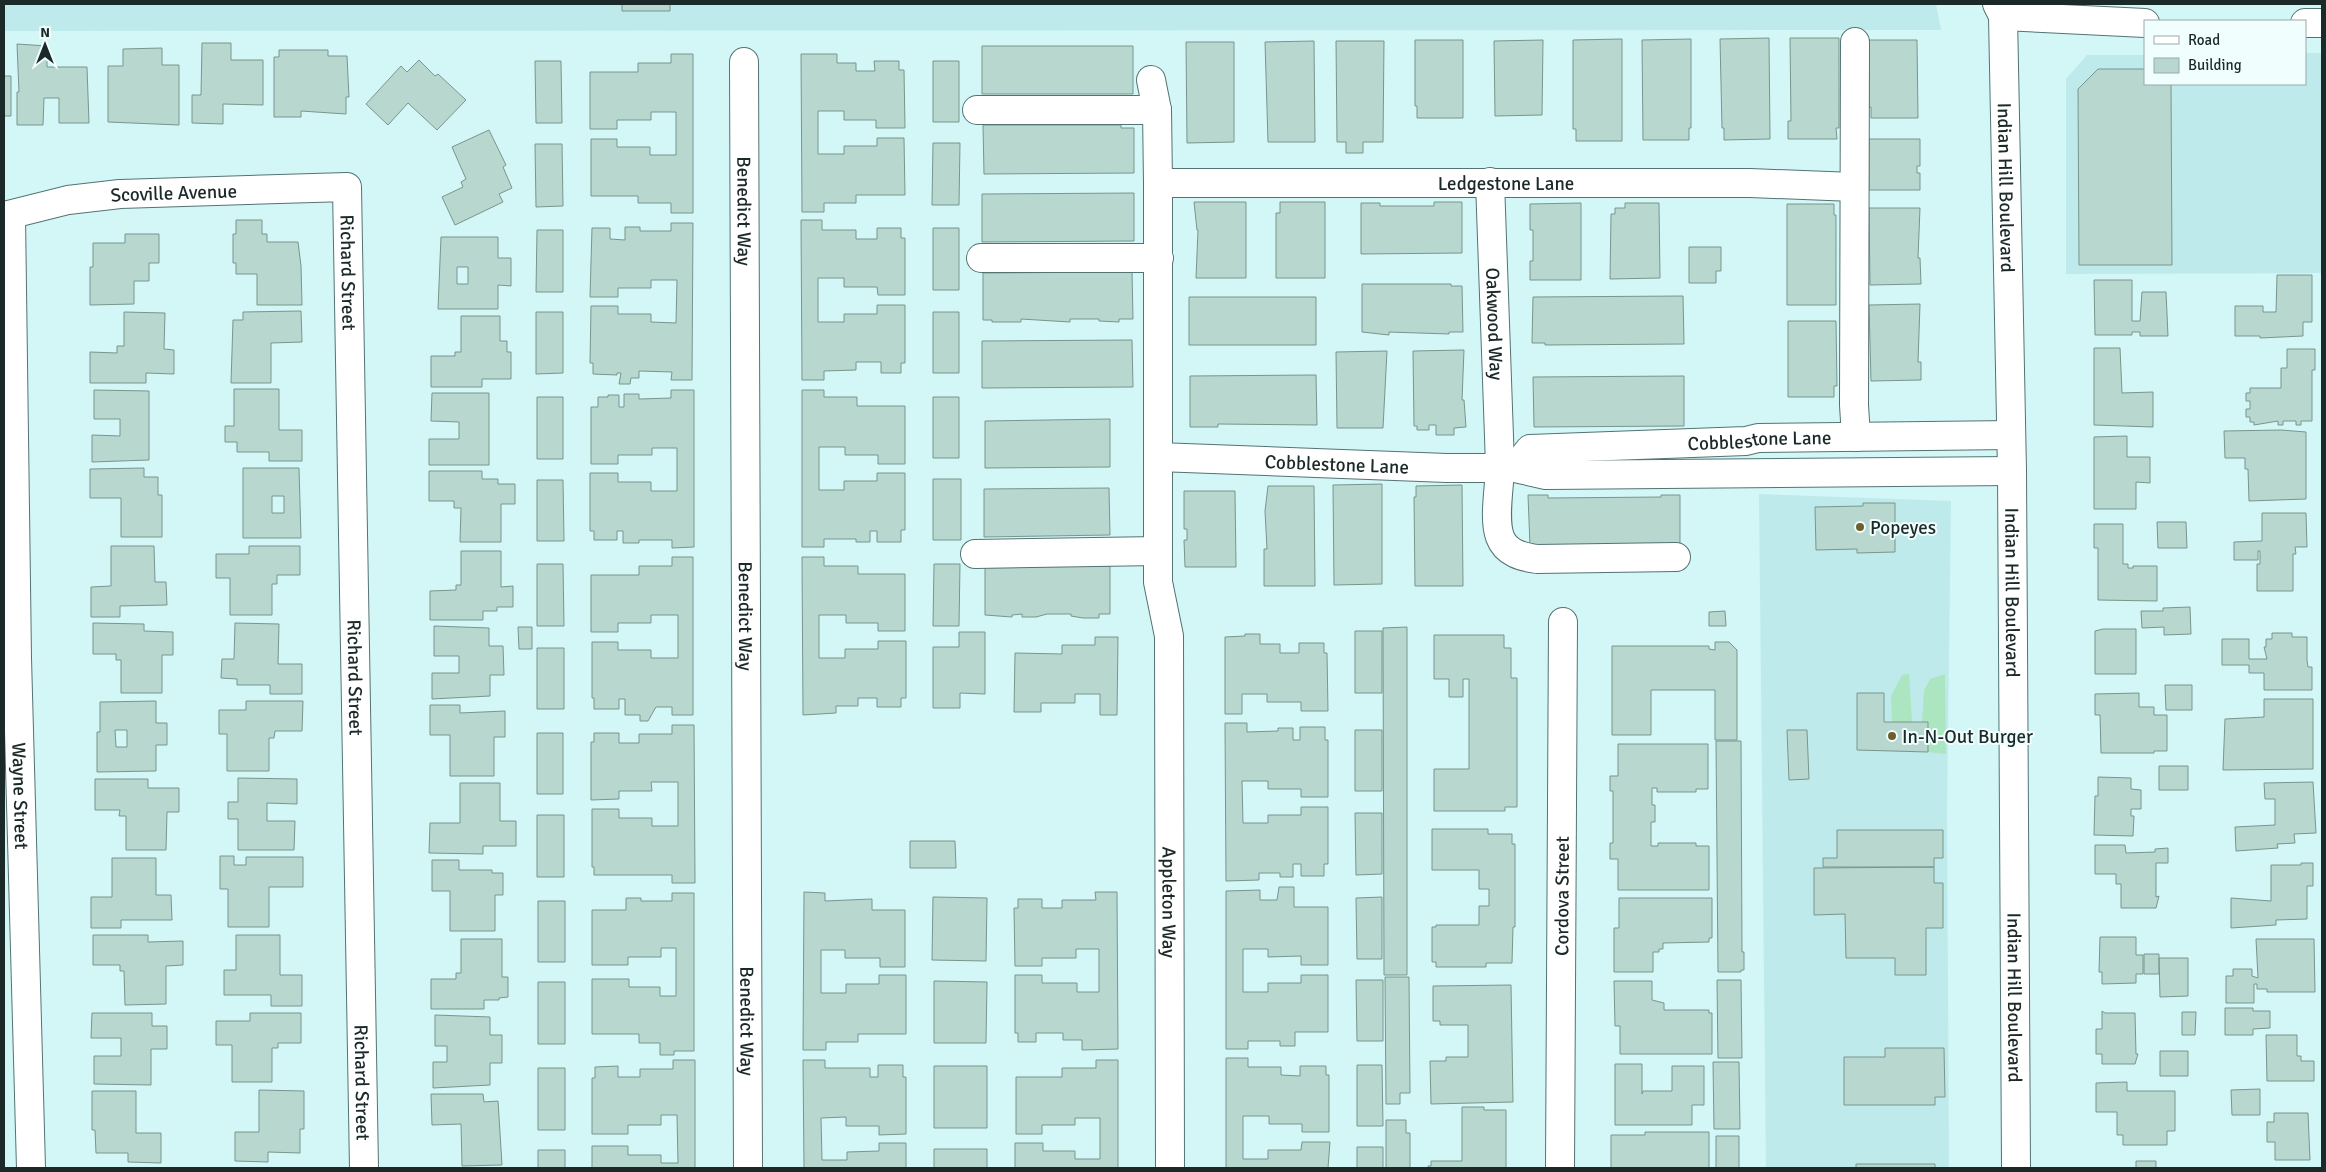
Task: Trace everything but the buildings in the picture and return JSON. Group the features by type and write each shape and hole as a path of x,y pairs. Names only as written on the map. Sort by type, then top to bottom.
{"street":[{"path":"2004,8 2144,23"},
{"name":"Indian Hill Boulevard","path":"2004,8 2012,471 2016,1168"},
{"path":"2306,23 2322,23"},
{"path":"1855,42 1854,405 1856,437"},
{"name":"Benedict Way","path":"744,62 748,1168"},
{"name":"Appleton Way","path":"1151,80 1157,110 1159,258 1158,582 1169,636 1170,1168"},
{"path":"977,110 1157,110"},
{"name":"Oakwood Way","path":"1490,182 1508,468 1498,525 1504,545 1522,556 1537,559 1676,557"},
{"name":"Ledgestone Lane","path":"1158,183 1750,182 1854,187"},
{"name":"Scoville Avenue","path":"7,216 68,200 120,194 347,187"},
{"name":"Richard Street","path":"347,187 364,1168"},
{"name":"Wayne Street","path":"7,216 11,658 31,1168"},
{"path":"981,258 1159,258"},
{"name":"Cobblestone Lane","path":"1508,468 1530,449 1737,442 1758,438 2011,435"},
{"name":"Cobblestone Lane","path":"1158,457 1446,468 1508,468 1546,475 1640,476 2012,471"},
{"path":"975,554 1158,551"},
{"name":"Cordova Street","path":"1560,1168 1563,622"}],"shaded area":[{"path":"4,4 1936,4 1941,30 4,31"},
{"path":"2306,53 2321,53 2322,273 2066,274 2066,79 2087,55 2144,55 2144,85 2306,85"},
{"path":"1759,494 1951,501 1947,812 1949,1168 1766,1168"}],"green space":[{"path":"1909,674 1912,722 1892,722 1891,696 1902,675"},
{"path":"1945,674 1946,754 1928,752 1927,722 1922,722 1924,691 1930,679"}],"place":[{"name":"Popeyes","path":"1860,527"},
{"name":"In-N-Out Burger","path":"1892,736"}]}
